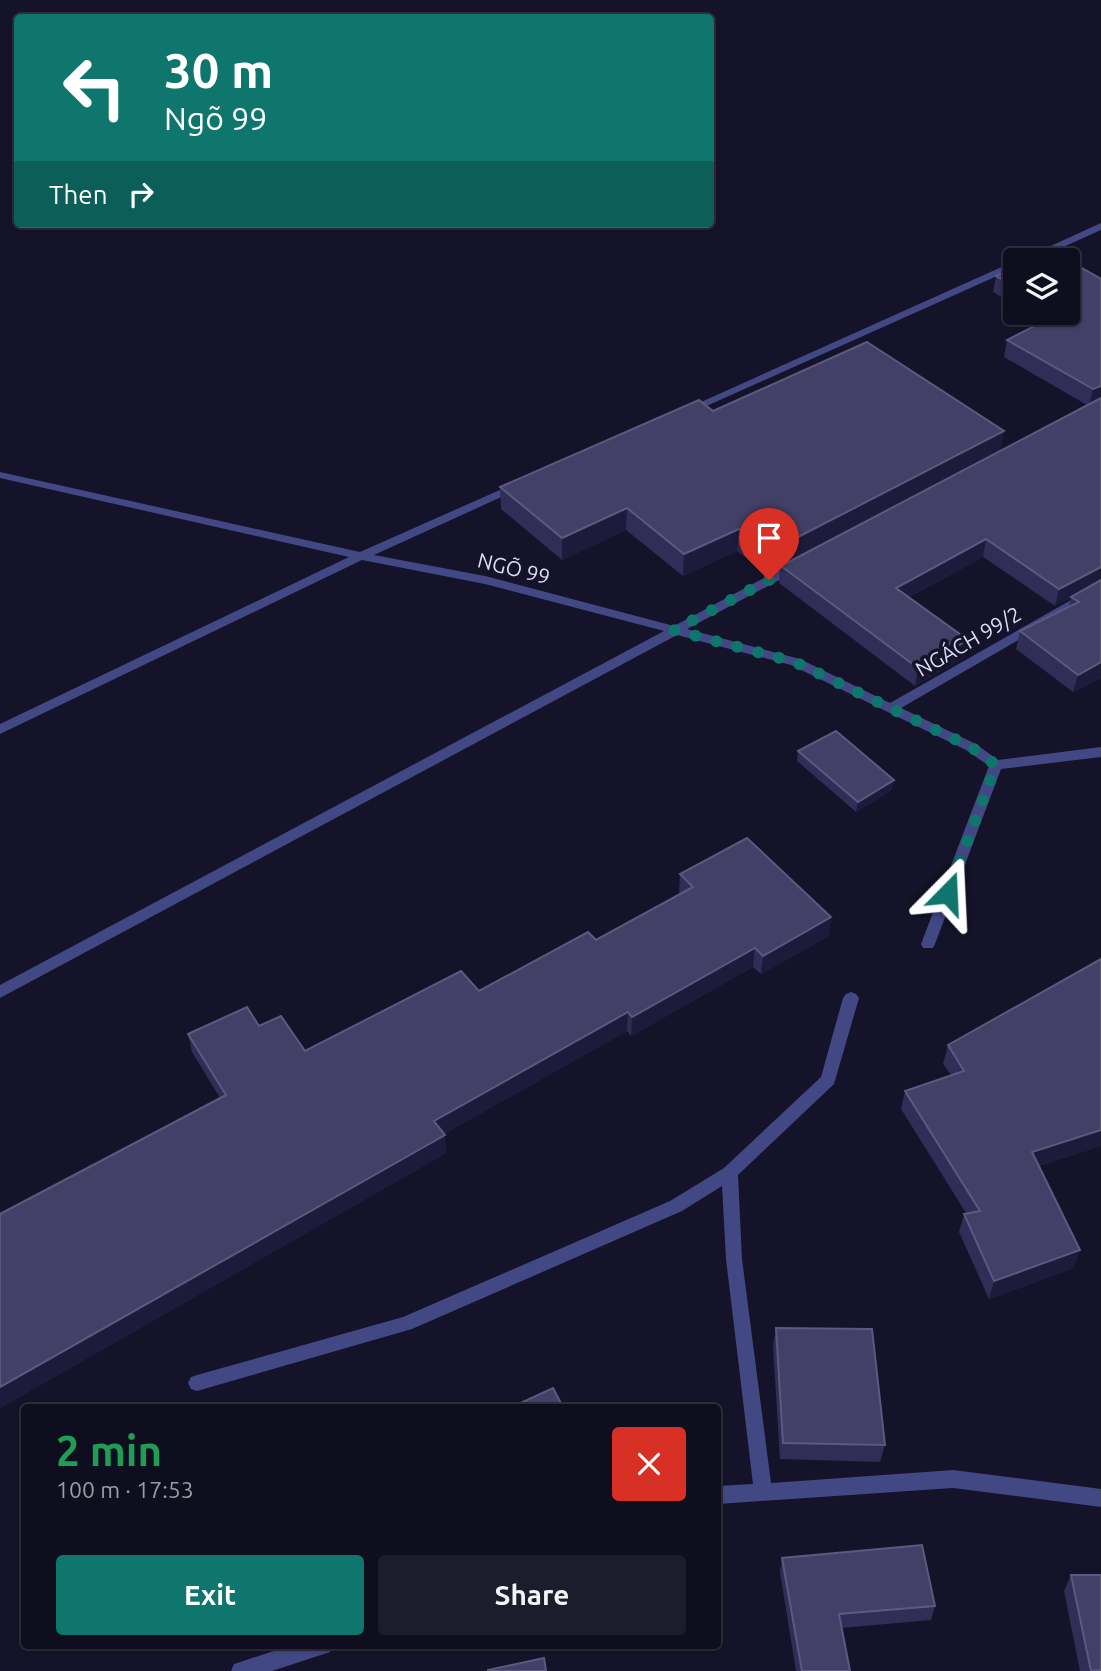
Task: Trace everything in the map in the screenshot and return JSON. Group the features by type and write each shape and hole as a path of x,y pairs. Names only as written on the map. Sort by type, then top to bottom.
{"street":[{"path":"1052,248 1101,226"},
{"path":"676,416 1003,269"},
{"name":"NGÕ 99","path":"0,475 361,556 485,580 795,662 971,747 996,765"},
{"path":"0,729 361,556 525,483"},
{"path":"0,992 808,559"},
{"name":"NGÁCH 99/2","path":"891,708 1101,587"},
{"path":"929,944 996,765 1101,752"},
{"path":"197,1383 406,1324 676,1206 730,1173 828,1080 851,998"},
{"path":"730,1173 734,1258 763,1492"},
{"path":"721,1495 953,1479 1101,1498"},
{"path":"241,1671 310,1649"}],"building":[{"path":"1080,267 1101,279 1101,386 1093,389 1007,340 1036,325 1080,325"},
{"path":"867,342 1004,431 769,552 739,529 684,554 627,508 562,538 500,487 699,400 713,411"},
{"path":"1101,398 1101,567 1059,589 986,539 896,588 968,640 918,668 781,566"},
{"path":"1101,580 1101,662 1078,675 1020,631 1079,602 1071,597"},
{"path":"836,731 894,780 858,802 798,751"},
{"path":"747,838 831,917 763,956 755,948 632,1017 628,1012 434,1121 445,1135 0,1387 0,1214 226,1095 188,1034 247,1007 259,1026 281,1016 305,1051 461,971 479,991 588,932 596,940 693,887 680,874"},
{"path":"1101,959 1101,1130 1032,1152 1080,1250 994,1281 964,1214 980,1211 905,1091 964,1071 948,1045"},
{"path":"776,1328 872,1329 885,1445 783,1443"},
{"path":"553,1388 561,1404 518,1404"},
{"path":"922,1545 935,1606 839,1614 850,1671 802,1671 782,1558"},
{"path":"1071,1575 1101,1575 1101,1670 1091,1671"},
{"path":"544,1658 546,1671 488,1671 488,1670"}],"route":[{"path":"769,580 674,630 795,662 971,747 996,765 948,893"}]}
